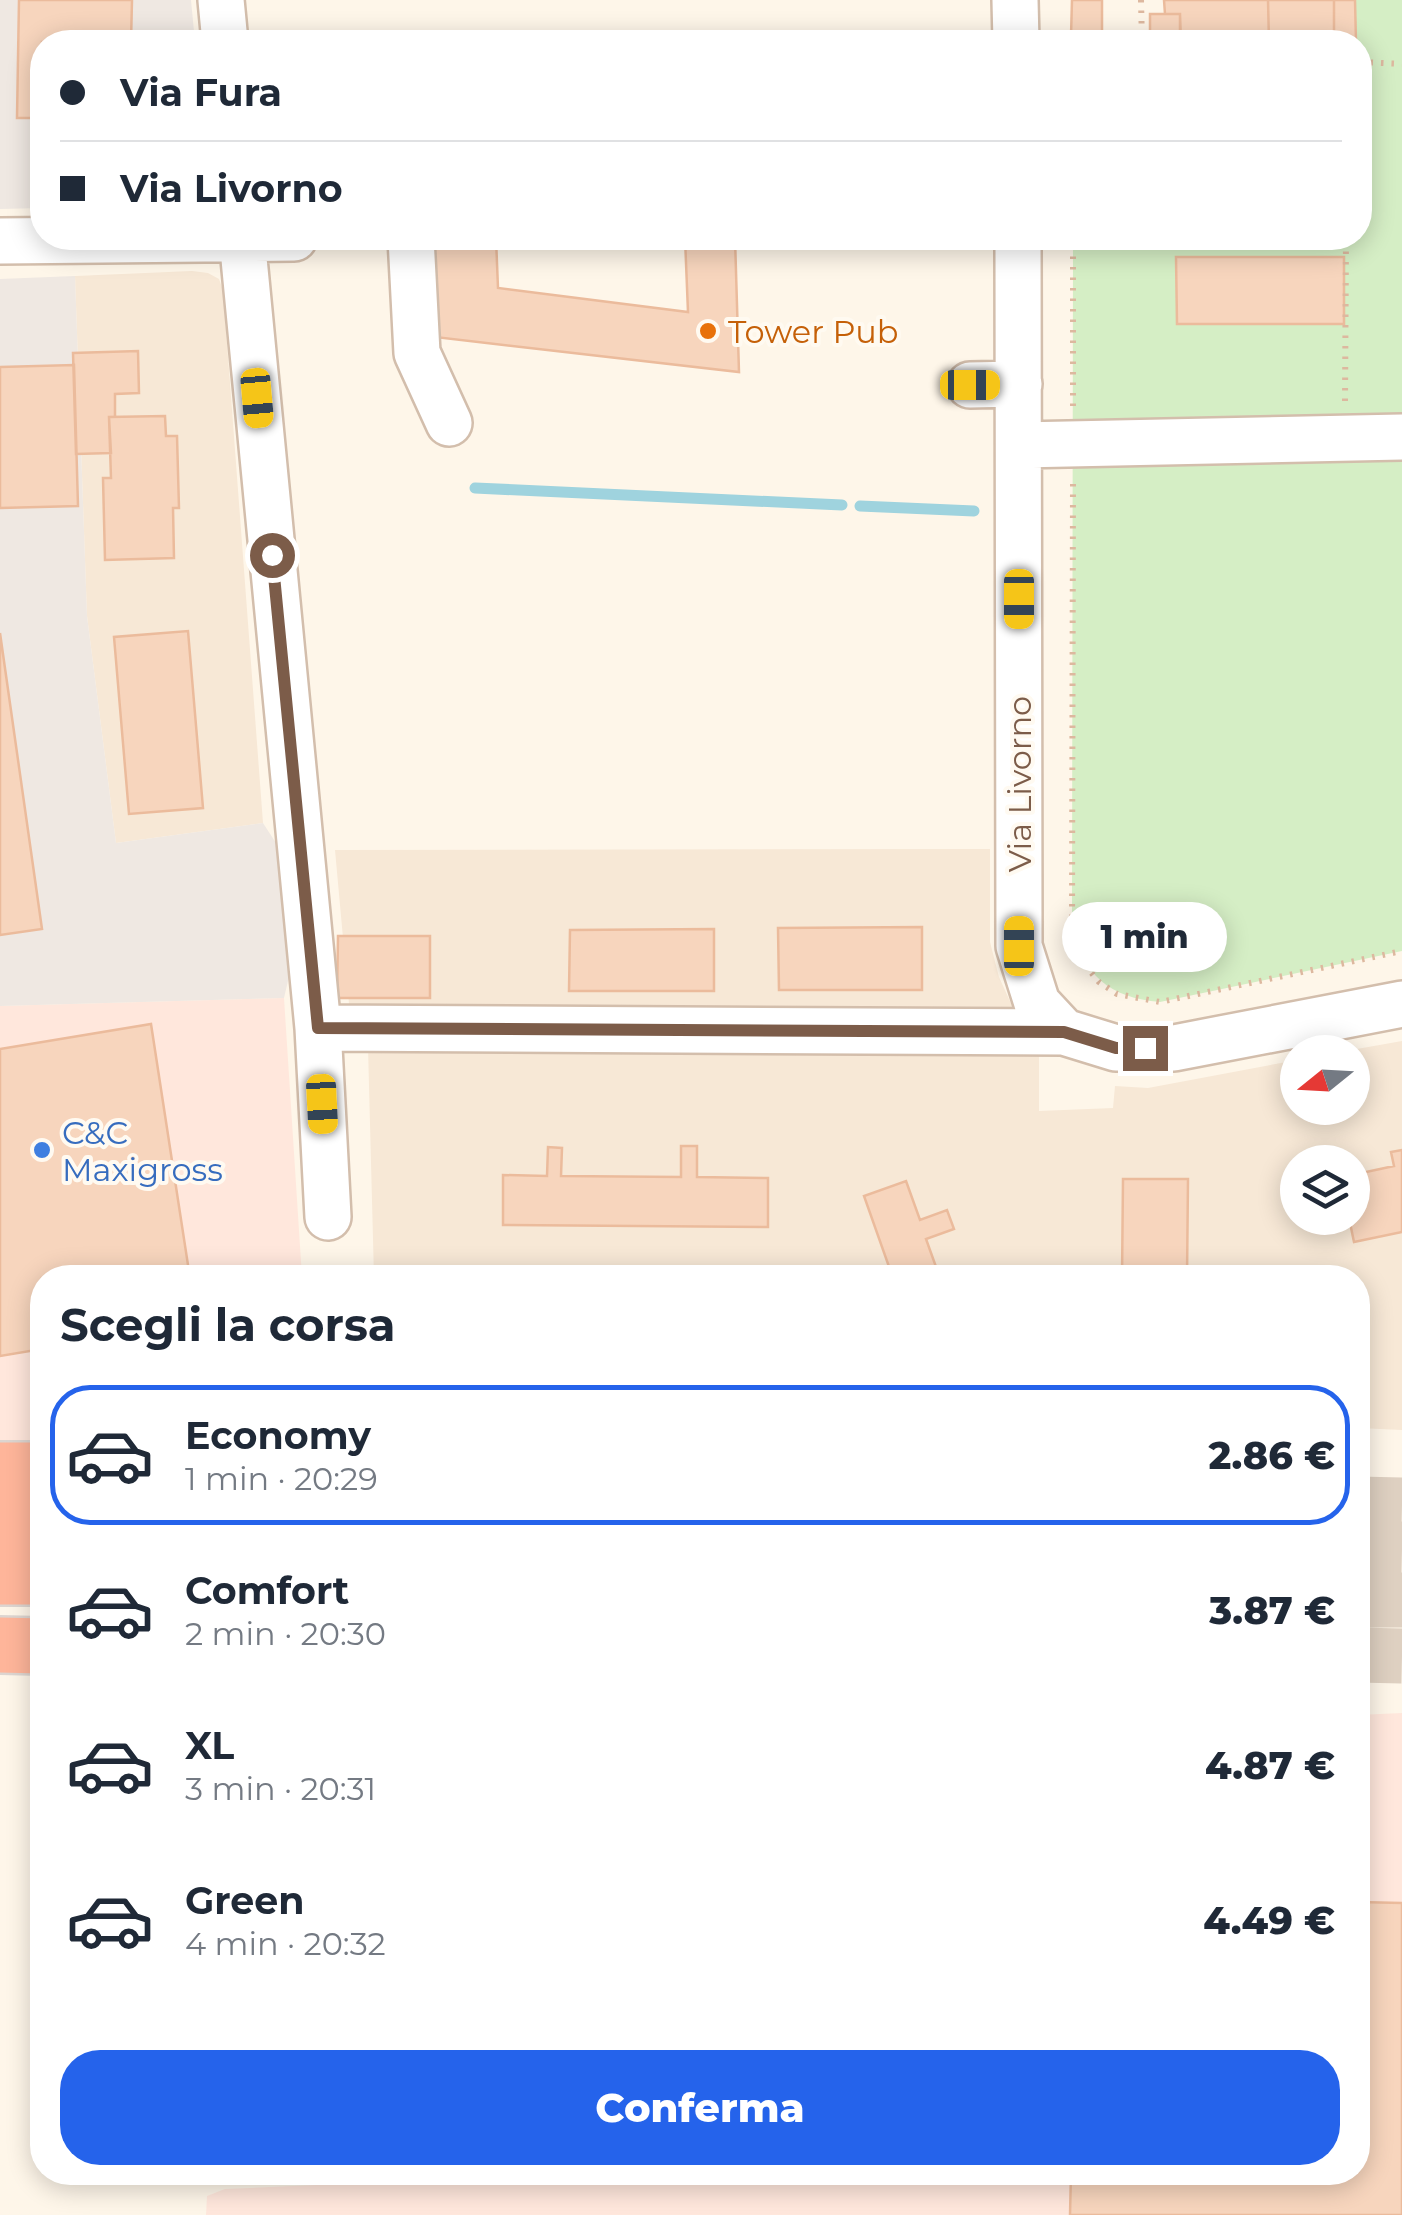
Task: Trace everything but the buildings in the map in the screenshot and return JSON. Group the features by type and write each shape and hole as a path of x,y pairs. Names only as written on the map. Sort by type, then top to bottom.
{"highway":[{"path":"0,1470 30,1470"},
{"path":"0,1522 30,1522"},
{"path":"0,1576 30,1577"},
{"path":"0,1645 30,1646"}],"street":[{"path":"221,0 224,30"},
{"path":"1016,0 1016,30"},
{"path":"0,241 30,241"},
{"path":"243,250 318,1028 328,1217"},
{"path":"412,250 417,353 449,422"},
{"name":"Via Livorno","path":"1018,250 1019,946 1037,1003 1064,1032"},
{"path":"970,385 1020,384"},
{"path":"1020,444 1402,437"},
{"path":"318,1028 1064,1032 1116,1048 1174,1048 1402,1004"}],"path":[{"path":"1141,0 1142,30"},
{"path":"1372,63 1402,64"},
{"path":"1073,250 1073,412"},
{"path":"1345,408 1346,250"},
{"path":"1073,475 1072,926 1086,966 1098,982 1118,994 1160,1002 1402,951"}],"shaded area":[{"path":"0,0 191,0 194,30 30,30 30,208 0,209"},
{"path":"192,271 219,279 223,290 263,823 116,843 87,616 75,276"},
{"path":"75,276 87,616 116,843 263,823 289,863 298,938 284,998 0,1006 0,279"},
{"path":"990,849 990,942 999,977 1014,1010 357,1014 349,1004 335,850"},
{"path":"284,998 301,1265 30,1265 30,1444 0,1444 0,1006"},
{"path":"1402,1041 1402,1430 1370,1429 1370,1265 374,1265 368,1047 1039,1050 1039,1111 1113,1108 1115,1086 1148,1088 1280,1063 1280,1125 1370,1125 1370,1047"},
{"path":"1402,1713 1402,2215 206,2215 207,2196 225,2189 316,2185 1370,2185 1370,1714"}],"green space":[{"path":"1341,0 1402,0 1402,951 1160,1002 1142,1000 1101,981 1083,958 1072,925 1073,250 1372,250 1372,30 1342,30"}],"waterway":[{"path":"475,488 842,505"},
{"path":"860,506 974,511"}],"tunnel":[{"path":"1370,1504 1402,1505"},
{"path":"1370,1548 1402,1549"},
{"path":"1370,1600 1402,1600"},
{"path":"1370,1655 1402,1656"}],"place":[{"name":"Tower Pub","path":"708,331"},
{"name":"C&C Maxigross","path":"42,1150"}],"route":[{"path":"272,555 318,1028 1064,1032 1116,1048 1145,1048"}]}
